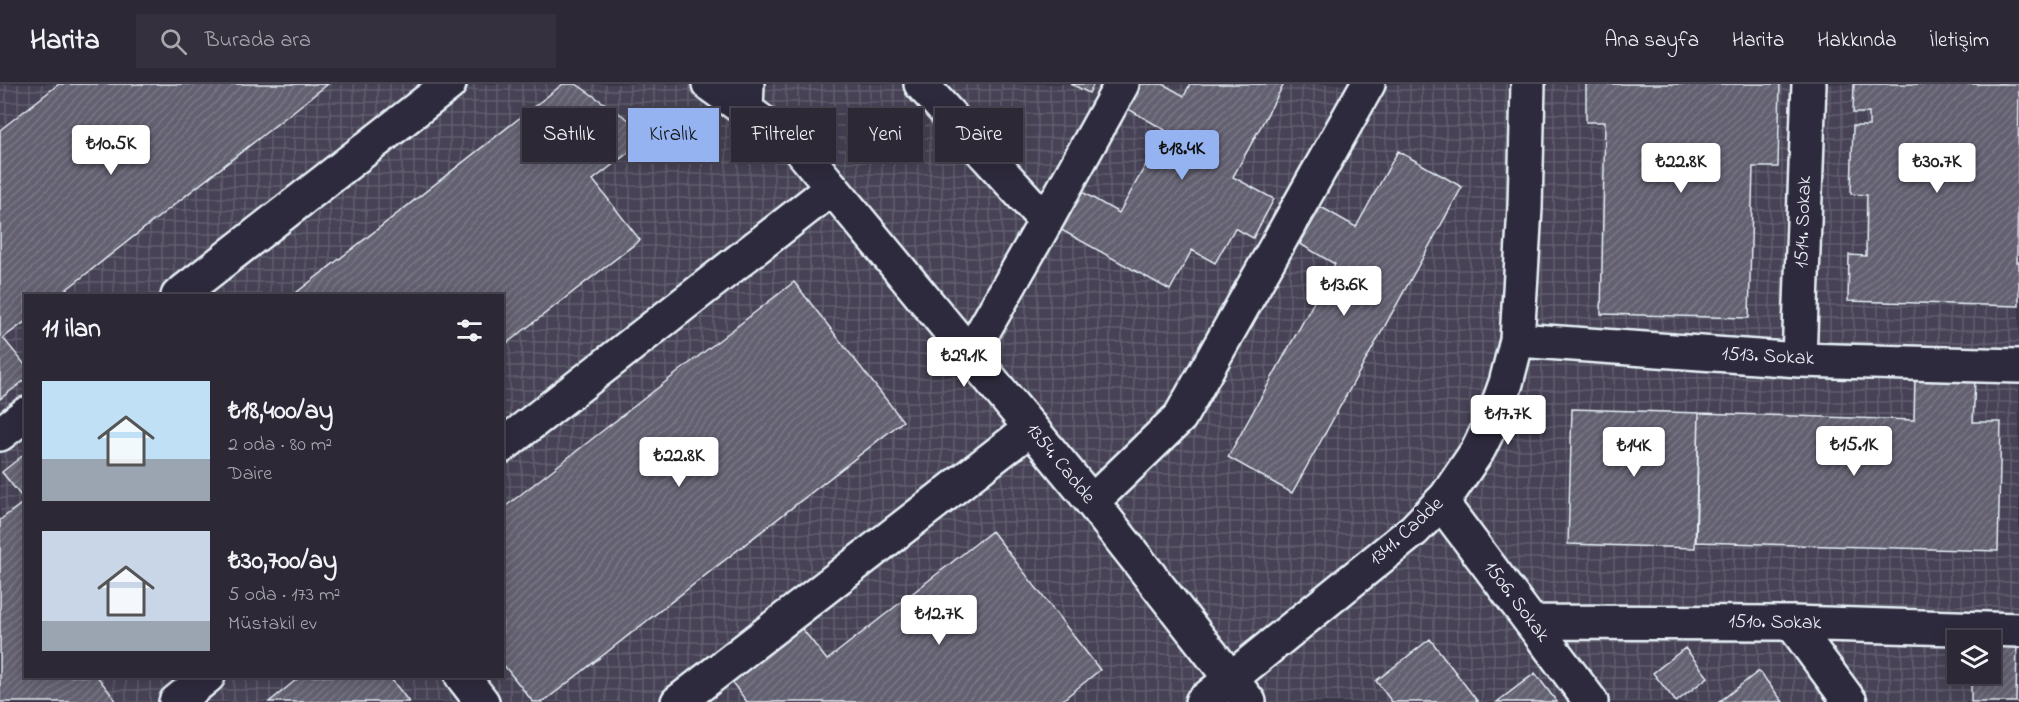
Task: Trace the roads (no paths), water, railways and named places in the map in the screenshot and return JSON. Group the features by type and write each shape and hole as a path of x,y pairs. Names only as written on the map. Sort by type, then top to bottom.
{"main road":[{"path":"181,294 449,84"},
{"name":"1354. Cadde","path":"709,84 747,97 800,149 1092,502 1240,691"},
{"path":"921,84 1046,221"},
{"path":"969,354 1122,84"},
{"path":"1092,502 1180,417 1368,84"},
{"name":"1341. Cadde","path":"1202,702 1240,691 1414,530 1442,502 1464,473 1492,422 1506,383 1517,340 1525,208 1528,84"},
{"name":"1514. Sokak","path":"1799,360 1809,84"},
{"path":"504,444 832,188"},
{"name":"1513. Sokak","path":"1517,340 1799,360 2019,366"},
{"path":"0,434 24,416"},
{"path":"678,702 1031,428"},
{"name":"1506. Sokak","path":"1442,502 1591,702"},
{"name":"1510. Sokak","path":"1532,622 1792,623 2019,630"},
{"path":"1792,623 1850,702"},
{"path":"176,702 206,678"},
{"path":"464,678 482,702"}]}
